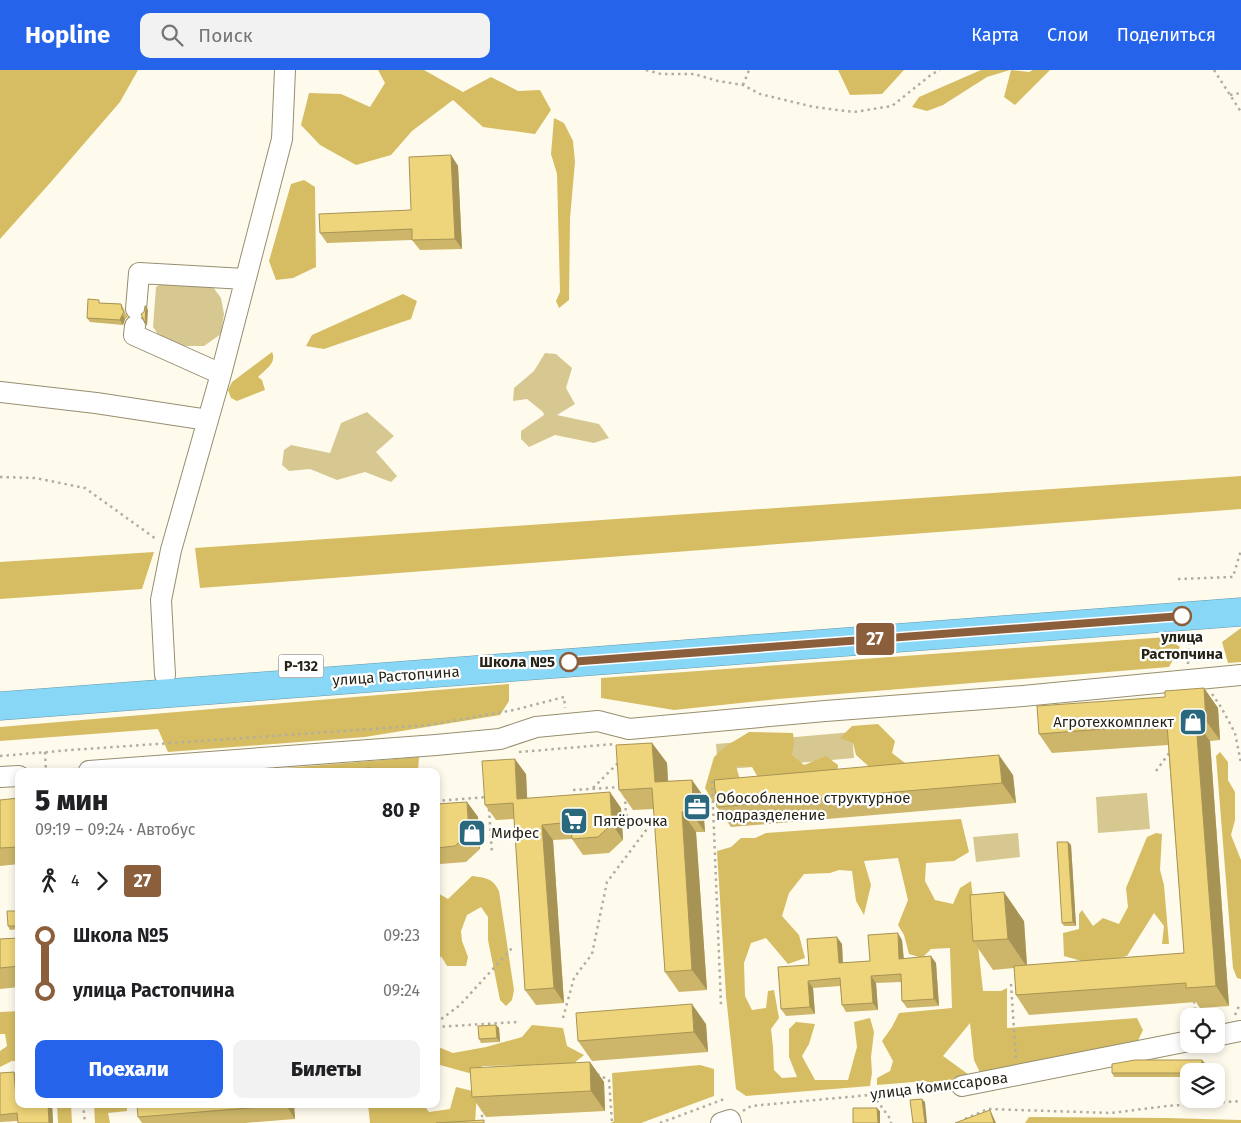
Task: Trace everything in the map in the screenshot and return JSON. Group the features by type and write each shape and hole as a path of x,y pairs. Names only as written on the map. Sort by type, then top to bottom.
{"highway":[{"name":"улица Растопчина","path":"0,690 1241,596"},
{"name":"улица Растопчина","path":"0,706 1241,612"}],"street":[{"path":"165,676 162,600 171,550 221,374 282,139 285,70"},
{"path":"221,374 134,335 139,273 245,280"},
{"path":"0,392 96,403 208,420"},
{"path":"128,768 500,739 536,727 598,721 629,729 825,711 1023,696 1241,675"},
{"path":"0,777 15,776"},
{"path":"1225,1034 1240,1031"},
{"name":"улица Комиссарова","path":"962,1086 1180,1044"}],"path":[{"path":"646,70 661,74 694,74 718,81 743,85 760,94 814,107 854,112 892,106 932,74 940,70"},
{"path":"743,85 749,70"},
{"path":"1214,70 1241,112"},
{"path":"1230,95 1241,93"},
{"path":"0,478 35,478 85,488 171,550"},
{"path":"1178,579 1233,577 1241,550"},
{"path":"1190,631 1187,667 1192,680 1221,707 1235,733 1241,763"},
{"path":"0,756 429,725 514,710 564,697"},
{"path":"1156,771 1170,751"},
{"path":"45,752 46,768"},
{"path":"592,789 622,759 622,768"},
{"path":"712,781 721,1005"},
{"path":"573,790 624,787"},
{"path":"563,1018 574,978 592,954 606,882 650,825 626,815 624,796"},
{"path":"440,801 488,797"},
{"path":"489,807 492,854"},
{"path":"440,1020 460,1005 512,948"},
{"path":"1011,984 1017,1076"},
{"path":"1194,1000 1195,1008"},
{"path":"440,1027 517,1022"},
{"path":"591,1071 610,1080 612,1123"},
{"name":"улица Комиссарова","path":"727,1122 751,1106 962,1086"},
{"path":"873,1094 891,1120 891,1123"},
{"path":"660,1123 727,1098"},
{"path":"965,1120 988,1109 1111,1113 1167,1106 1241,1102"},
{"path":"83,1108 85,1123"},
{"path":"479,1123 482,1117 482,1108"}],"shaded area":[{"path":"0,70 138,70 120,102 0,239"},
{"path":"378,70 424,70 463,92 491,77 518,91 540,90 551,110 535,134 483,127 453,100 412,131 391,155 356,165 320,145 301,125 309,93 341,94 370,107 385,83"},
{"path":"838,70 904,70 882,94 850,95"},
{"path":"981,70 1010,70 987,77 943,105 927,111 912,107 919,97"},
{"path":"1011,70 1029,72 1033,70 1050,70 1015,105 1004,97"},
{"path":"554,118 564,123 573,141 575,162 570,218 569,300 559,308 556,301 560,292 557,174 551,154"},
{"path":"304,180 315,187 316,267 293,278 276,280 269,261 291,184"},
{"path":"169,279 210,283 221,298 224,314 221,334 204,346 180,346 162,340 153,327 156,287"},
{"path":"403,294 417,301 411,319 324,349 306,346 312,335"},
{"path":"272,352 272,363 258,377 262,380 265,390 237,401 231,398 228,390 232,382"},
{"path":"545,353 556,354 572,368 566,388 575,404 557,415 599,424 609,438 594,443 555,435 529,447 521,439 521,431 544,415 527,399 513,401 514,388 534,371"},
{"path":"367,412 394,436 376,452 397,476 391,482 365,472 337,480 310,469 289,471 282,465 284,450 291,445 330,453 341,423"},
{"path":"1241,476 1241,509 200,588 195,548"},
{"path":"154,552 142,589 0,599 0,562"},
{"path":"1241,628 1241,662 1228,663 1222,642"},
{"path":"1166,637 1180,647 1169,667 778,699 674,710 601,698 601,678"},
{"path":"509,684 509,701 500,715 365,737 168,752 158,729 0,741 0,727"},
{"path":"878,724 895,741 892,753 913,769 875,772 856,755 853,743 840,738 852,726"},
{"path":"749,732 793,733 792,755 804,765 826,756 838,765 837,783 764,788 752,767 736,766 743,790 713,802 705,788 714,757 726,746"},
{"path":"852,732 854,758 718,770 716,744"},
{"path":"1220,752 1228,762 1228,780 1235,792 1235,820 1231,835 1241,860 1241,979 1237,978 1233,968 1216,756"},
{"path":"419,757 418,768 285,768"},
{"path":"1147,793 1150,829 1098,833 1096,797"},
{"path":"961,819 969,852 954,861 926,863 925,881 935,900 953,904 960,888 971,881 983,991 1001,991 1007,988 1007,1028 1137,1018 1143,1030 1135,1047 983,1079 974,1060 970,1023 943,1056 972,1077 968,1082 931,1086 926,1081 877,1085 877,1078 890,1071 893,1061 882,1041 899,1013 952,1008 950,948 931,949 922,958 909,954 904,935 898,925 908,900 898,858 864,861 871,885 864,915 856,901 852,871 839,870 830,873 804,874 789,893 782,916 799,935 805,958 788,964 766,938 751,943 744,963 745,996 752,1010 766,1008 768,991 774,990 779,1018 771,1029 774,1070 782,1078 797,1077 789,1057 789,1029 796,1022 815,1024 809,1044 802,1056 815,1080 848,1080 857,1047 854,1022 870,1018 874,1032 870,1086 746,1096 736,1089 726,996 717,851 731,847 741,838 755,838 766,833"},
{"path":"1018,833 1020,857 976,862 973,837"},
{"path":"1156,833 1162,834 1160,870 1164,885 1169,944 1162,944 1164,926 1154,913 1127,956 1092,964 1064,956 1063,933 1079,929 1079,914 1082,910 1093,926 1103,918 1119,924 1128,907 1126,888 1147,837"},
{"path":"472,876 488,879 494,883 499,891 514,990 512,1000 506,1006 500,1000 488,940 488,917 481,907 467,915 461,931 462,941 468,957 466,966 447,966 441,956 440,958 440,894 448,899"},
{"path":"15,1011 15,1061 0,1067 0,1051 7,1046 5,1034 0,1034 0,1012"},
{"path":"532,1025 563,1028 567,1046 584,1055 573,1064 483,1066 469,1073 440,1065 440,1048 453,1053 486,1047 522,1037"},
{"path":"700,1065 714,1069 714,1096 641,1123 611,1123 614,1121 612,1073"},
{"path":"456,1087 477,1092 475,1123 370,1123 368,1108 426,1108 429,1112 450,1109"},
{"path":"57,1108 71,1108 72,1123 58,1123"},
{"path":"94,1108 127,1108 127,1111 108,1113 110,1123 95,1123"},
{"path":"1029,1117 1241,1120 1241,1123 1025,1123"}],"building":[{"path":"451,155 455,239 412,240 412,229 320,233 319,214 411,210 409,157"},
{"path":"88,299 99,300 99,303 121,304 124,312 120,320 87,318"},
{"path":"145,306 145,323 141,314 144,312"},
{"path":"1204,688 1206,721 1196,722 1216,986 1186,988 1186,983 1016,995 1014,966 1184,953 1167,724 1039,734 1037,706 1165,697 1165,691"},
{"path":"652,743 655,782 692,780 693,799 690,799 690,811 682,812 692,970 665,972 652,788 619,790 616,745"},
{"path":"999,755 1002,783 717,807 714,780"},
{"path":"515,759 517,799 610,792 612,824 598,837 572,839 571,822 542,825 554,988 525,990 513,803 485,805 482,761"},
{"path":"15,798 15,847 0,848 0,800"},
{"path":"467,802 469,833 455,846 440,848 440,804"},
{"path":"1057,842 1068,842 1073,922 1062,923"},
{"path":"1004,892 1008,939 973,941 970,895"},
{"path":"7,911 15,911 15,926 8,926"},
{"path":"898,933 899,959 931,956 934,999 902,1001 901,974 871,976 873,1003 842,1005 840,978 808,981 810,1007 781,1009 778,967 809,965 807,939 837,937 839,963 870,961 868,935"},
{"path":"15,938 15,966 0,968 0,939"},
{"path":"692,1004 694,1032 578,1041 576,1013"},
{"path":"496,1025 497,1038 479,1039 478,1026"},
{"path":"1135,1060 1202,1060 1202,1063 1180,1063 1180,1073 1112,1073 1112,1064"},
{"path":"590,1062 591,1091 472,1097 470,1068"},
{"path":"14,1072 15,1108 48,1108 49,1123 18,1123 17,1113 0,1115 0,1073"},
{"path":"922,1099 925,1123 913,1123 910,1100"},
{"path":"137,1108 249,1108 138,1117"},
{"path":"853,1108 877,1108 878,1123 853,1123"},
{"path":"990,1110 994,1123 955,1123"},
{"path":"484,1120 484,1123 436,1123"}],"bus line":[{"name":"27","path":"569,662 1182,616"}],"place":[{"name":"улица Растопчина","path":"1182,616"},
{"name":"Школа №5","path":"569,662"},
{"name":"Агротехкомплект","path":"1193,722"},
{"name":"Обособленное структурное подразделение","path":"697,807"},
{"name":"Пятёрочка","path":"574,821"},
{"name":"Мифес","path":"472,833"}]}
